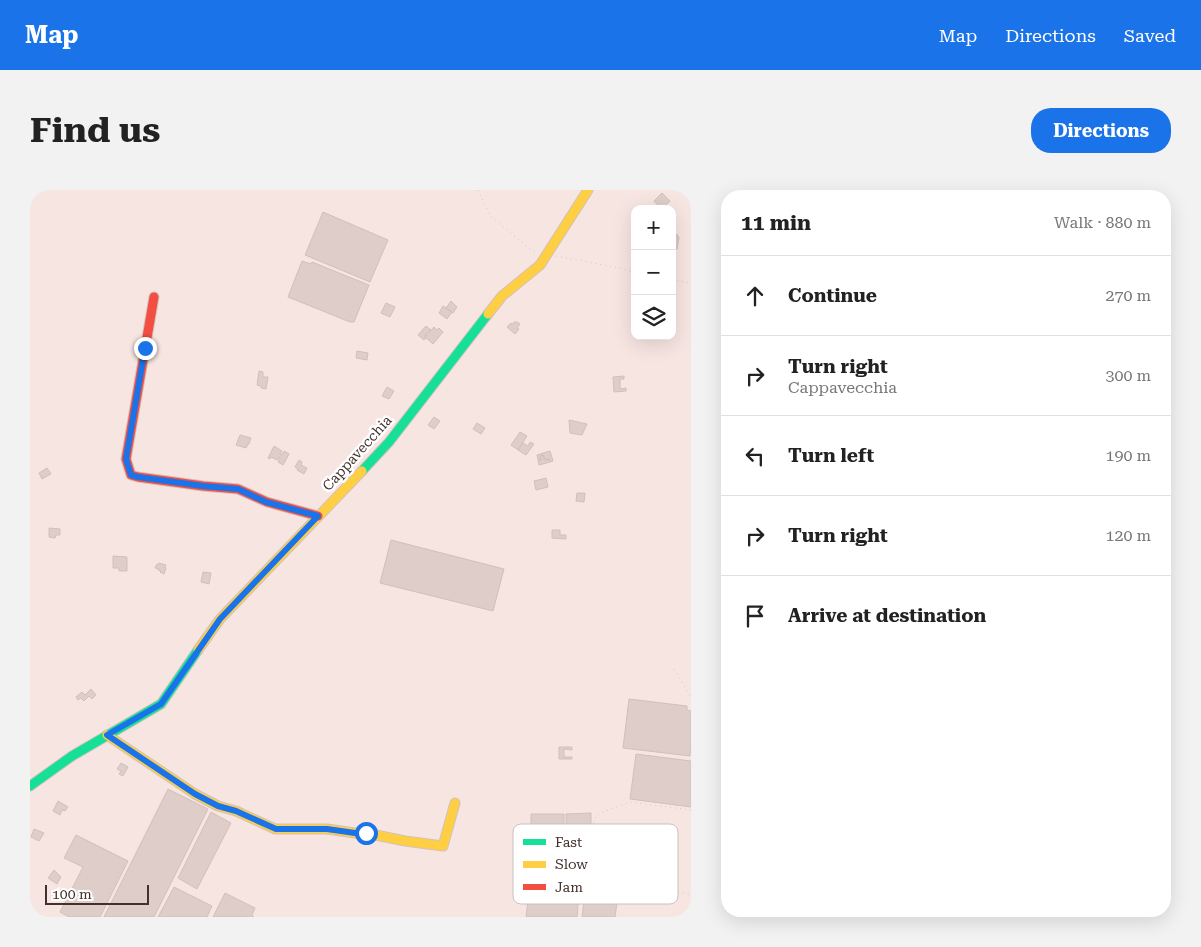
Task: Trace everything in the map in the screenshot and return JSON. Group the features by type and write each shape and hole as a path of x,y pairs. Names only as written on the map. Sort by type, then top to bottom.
{"street":[{"name":"Cappavecchia","path":"30,786 72,756 161,704 220,619 389,442 502,296 540,265 588,190"},
{"path":"154,297 126,459 131,475 203,486 238,489 266,502 318,516"},
{"path":"107,735 195,794 218,806 236,811 276,829 327,829 366,833 443,846 455,803"}],"path":[{"path":"478,190 490,216 530,249 547,256 620,268 631,272"},
{"path":"676,280 691,283"},
{"path":"674,668 691,697"},
{"path":"594,824 596,815 629,802 691,810"},
{"path":"678,892 691,894"}],"building":[{"path":"662,193 670,201 666,205 658,205 654,201"},
{"path":"323,212 388,240 370,282 305,255"},
{"path":"676,235 679,237 676,249"},
{"path":"302,261 311,264 312,262 369,285 354,322 288,297"},
{"path":"451,301 457,307 453,313 446,308"},
{"path":"386,303 395,307 390,317 381,313"},
{"path":"443,306 452,312 447,319 439,313"},
{"path":"514,322 520,324 515,334 507,327"},
{"path":"426,326 431,330 426,334 424,340 418,335"},
{"path":"434,327 437,330 439,328 443,332 433,344 425,337"},
{"path":"357,351 368,353 367,360 356,358"},
{"path":"259,371 263,372 263,377 268,377 266,389 257,385"},
{"path":"624,376 624,379 620,379 620,389 626,388 626,391 614,392 613,377"},
{"path":"387,387 394,391 389,399 382,396"},
{"path":"434,417 440,421 434,429 428,425"},
{"path":"569,420 587,424 582,435 570,433"},
{"path":"477,423 485,428 481,434 473,429"},
{"path":"520,432 527,436 518,450 511,445"},
{"path":"240,435 251,438 246,448 236,445"},
{"path":"530,442 534,444 526,455 518,450 523,443 528,446"},
{"path":"274,446 282,451 280,454 282,455 284,451 289,454 283,465 278,462 279,457 277,460 271,457 270,459 268,458"},
{"path":"550,451 553,461 545,460 543,455 540,456 541,460 538,460 537,455"},
{"path":"543,455 545,460 549,459 550,462 539,465 540,456"},
{"path":"299,460 302,462 301,465 307,468 304,474 295,467"},
{"path":"47,468 51,474 42,479 39,473"},
{"path":"546,478 548,487 536,490 534,481"},
{"path":"577,493 585,493 584,502 576,501"},
{"path":"49,528 60,529 60,535 56,535 55,538 49,537"},
{"path":"552,530 560,530 560,535 566,535 566,539 552,538"},
{"path":"391,540 504,569 493,611 380,583"},
{"path":"113,556 127,557 127,571 119,571 119,568 113,568"},
{"path":"159,563 166,565 164,574 155,568"},
{"path":"203,572 211,573 209,584 201,582"},
{"path":"91,689 96,695 92,699 89,696 84,701 81,698 78,700 76,697 82,692 85,695"},
{"path":"629,699 687,706 687,710 691,711 690,756 623,748"},
{"path":"559,747 572,747 572,750 564,749 564,757 572,757 572,759 559,759"},
{"path":"636,754 691,761 691,807 630,799"},
{"path":"121,763 128,767 123,776 119,774 121,771 117,769"},
{"path":"168,789 208,809 154,917 104,917"},
{"path":"58,801 68,807 65,811 62,810 60,815 53,811"},
{"path":"211,812 231,823 197,889 178,878"},
{"path":"591,813 591,824 566,824 566,814"},
{"path":"531,814 564,814 564,824 531,824"},
{"path":"34,829 44,833 39,841 31,837"},
{"path":"76,835 128,861 100,917 69,917 60,912 83,867 64,858"},
{"path":"54,870 61,877 57,884 48,878"},
{"path":"174,887 212,906 207,917 158,917"},
{"path":"225,893 255,908 253,917 213,917"},
{"path":"528,904 578,904 577,917 526,917"},
{"path":"584,904 617,904 615,917 582,917"}],"traffic: fast":[{"path":"362,471 389,442 488,314"},
{"path":"30,786 72,756 161,704 198,650"}],"traffic: slow":[{"path":"488,314 502,296 540,265 588,190"},
{"path":"198,650 220,619 362,471"},
{"path":"107,735 195,794 218,806 236,811 275,829 327,829 366,833 443,846 455,803"}],"traffic: jam":[{"path":"154,297 126,459 131,475 203,486 238,489 267,502 318,516"}],"route":[{"path":"145,348 126,459 131,475 203,486 238,489 266,502 318,516 220,619 161,704 107,735 195,794 218,806 236,811 276,829 327,829 366,833"}]}
